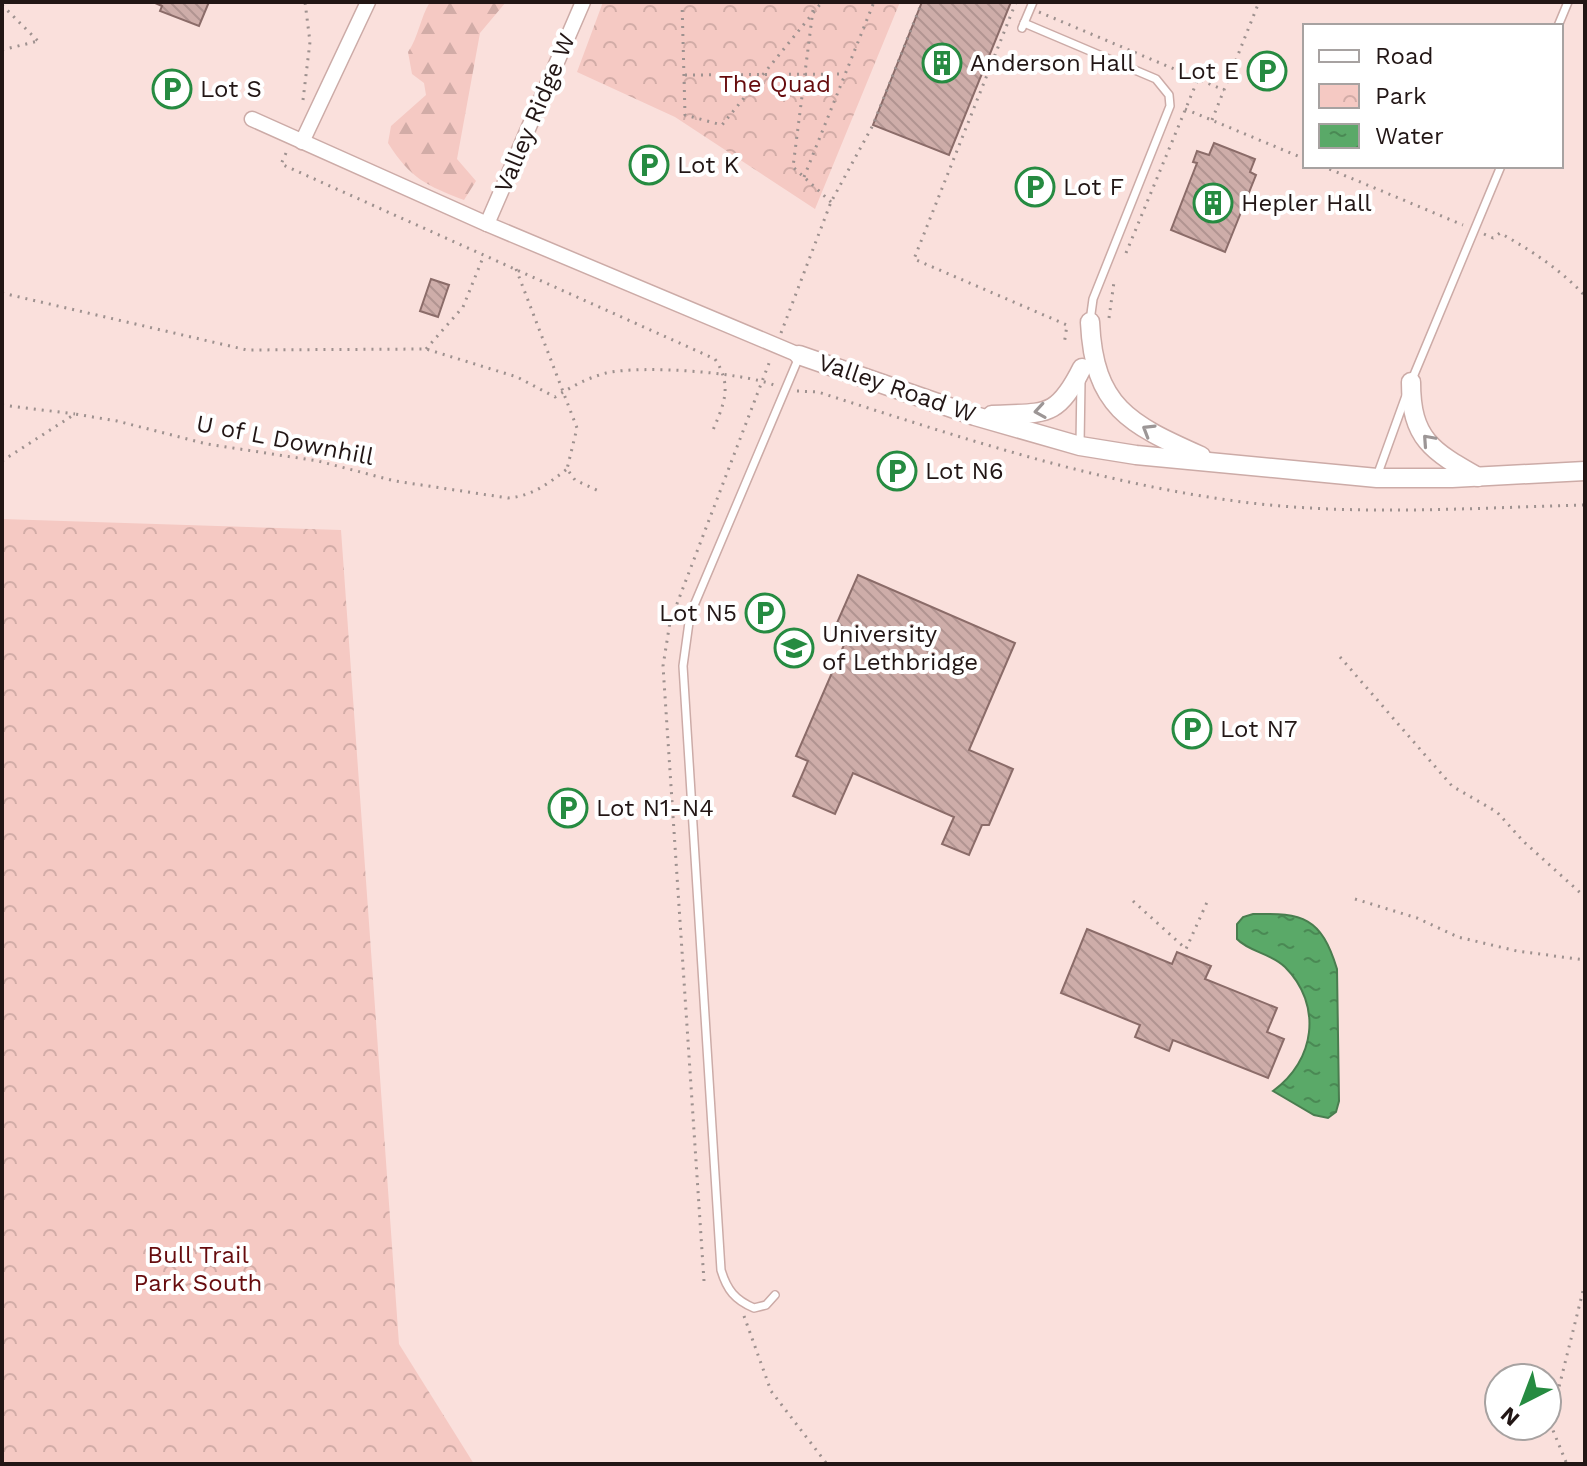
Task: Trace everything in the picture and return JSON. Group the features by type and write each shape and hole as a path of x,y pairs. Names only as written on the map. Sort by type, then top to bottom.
{"street":[{"path":"297,140 368,2"},
{"name":"Valley Ridge W","path":"487,224 583,2"},
{"name":"Valley Road W","path":"252,119 487,224 776,346 975,416 1080,446 1377,478 1585,471"},
{"path":"975,416 1056,408 1067,397 1087,360 1090,322"},
{"path":"1087,360 1134,422 1153,435 1218,463"},
{"path":"1411,382 1412,415 1419,431 1449,461 1478,477"}],"lane":[{"path":"1559,24 1568,2"},
{"path":"1031,5 1023,25 1156,79 1169,95 1170,103 1093,299 1090,322"},
{"path":"1377,478 1387,441 1477,231 1500,168"},
{"path":"775,1295 766,1305 754,1308 738,1302 726,1285 721,1270 683,666 690,615 799,355"},
{"path":"1080,446 1087,360"}],"path":[{"path":"302,105 309,69 305,2"},
{"path":"682,2 685,115 722,125 822,2"},
{"path":"814,2 793,167 831,202"},
{"path":"804,177 874,2"},
{"path":"704,1281 663,666 670,622 831,202 873,125 922,2"},
{"path":"1016,2 913,253 914,259 1067,325 1064,345"},
{"path":"1212,120 1259,2"},
{"path":"2,5 38,41 2,50"},
{"path":"1031,5 1224,90"},
{"path":"684,75 845,74"},
{"path":"1126,255 1198,79"},
{"path":"1170,103 1303,158"},
{"path":"297,140 281,164 715,359 726,376 725,398 713,430"},
{"path":"1327,168 1493,238 1500,233 1560,270 1585,296"},
{"path":"426,349 463,307 484,255"},
{"path":"516,269 547,343 562,393 577,428 567,469 575,480 601,492"},
{"path":"1087,360 1107,331 1113,284 1120,269"},
{"path":"2,293 247,350 426,349 517,377 555,397 606,373 643,370 762,381 785,390"},
{"name":"U of L Downhill","path":"2,405 117,421 207,444 318,461 395,481 508,498 523,497 547,486 567,469"},
{"path":"2,461 75,414"},
{"path":"1340,657 1452,786 1497,812 1523,841 1585,897"},
{"path":"1355,899 1417,918 1458,937 1517,951 1585,960"},
{"path":"1133,901 1186,949 1208,900"},
{"path":"1576,1464 1565,1463 1550,1423 1585,1283"},
{"path":"738,1302 771,1391 827,1464"}],"shaded area":[{"name":"University of Lethbridge","path":"2,2 1585,2 1585,1464 379,1464 2,1129"}],"green space":[{"path":"430,2 506,2 480,33 457,159 476,181 464,200 412,173 388,143 391,126 426,95 424,83 412,74 408,52"},
{"name":"The Quad","path":"603,2 900,2 815,209 675,117 577,72"},
{"name":"Bull Trail Park South","path":"2,519 341,530 399,1344 474,1464 2,1464"}],"water":[{"path":"1253,914 1285,915 1308,922 1317,928 1331,952 1337,969 1339,1101 1336,1112 1328,1118 1314,1115 1273,1091 1298,1064 1309,1032 1309,1015 1297,982 1285,967 1237,939 1237,924 1243,917"}],"building":[{"path":"153,2 209,2 199,26 160,11 162,6"},
{"name":"Anderson Hall","path":"922,2 1011,2 949,155 873,125"},
{"name":"Hepler Hall","path":"1214,143 1255,159 1250,172 1256,175 1225,252 1171,230 1197,163 1193,162 1197,151 1209,155"},
{"path":"431,279 449,285 438,317 420,311"},
{"path":"858,575 1015,643 969,750 1013,769 989,825 982,825 969,855 942,844 954,817 853,773 835,814 793,796 808,761 796,756 847,638 833,632"},
{"path":"1087,929 1172,964 1177,952 1211,966 1205,979 1277,1008 1267,1032 1284,1039 1268,1078 1173,1040 1169,1051 1135,1037 1140,1025 1061,993"}],"place":[{"name":"Anderson Hall","path":"942,63"},
{"name":"Lot E","path":"1267,71"},
{"name":"Lot S","path":"172,89"},
{"name":"Lot K","path":"649,165"},
{"name":"Lot F","path":"1035,187"},
{"name":"Hepler Hall","path":"1213,203"},
{"name":"Lot N6","path":"897,471"},
{"name":"Lot N5","path":"765,613"},
{"name":"University of Lethbridge","path":"794,648"},
{"name":"Lot N7","path":"1192,729"},
{"name":"Lot N1-N4","path":"568,808"}]}
